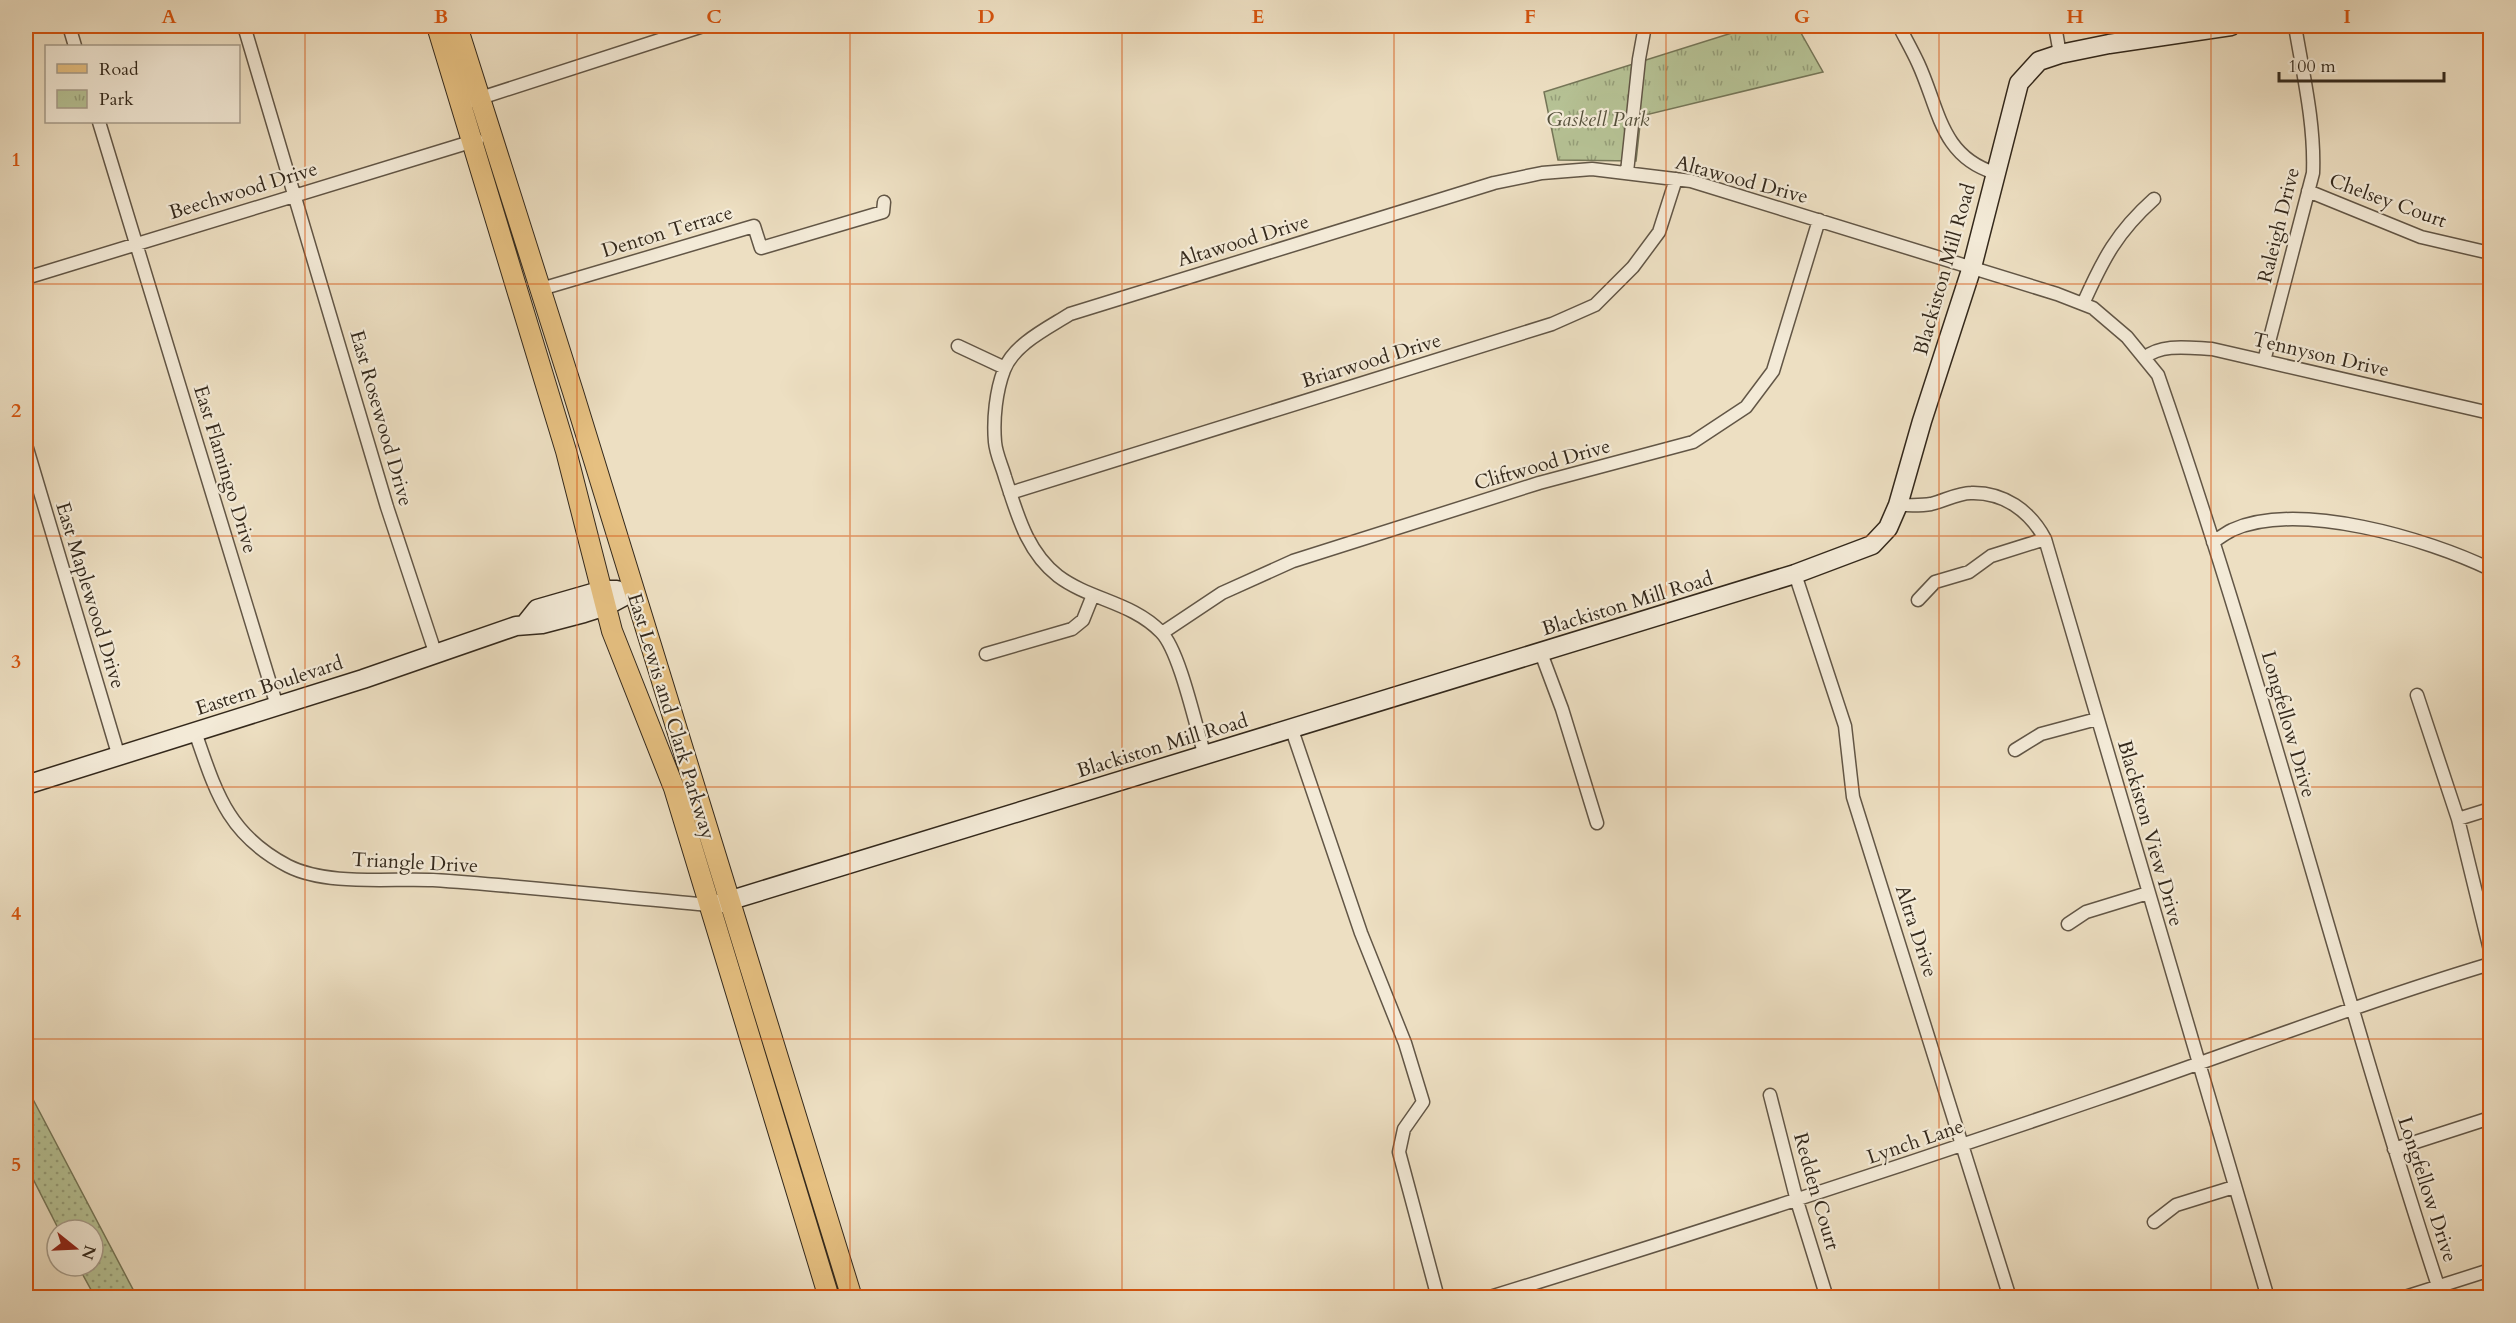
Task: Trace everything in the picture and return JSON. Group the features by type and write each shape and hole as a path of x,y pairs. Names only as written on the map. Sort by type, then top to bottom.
{"main road":[{"path":"437,26 471,100"},
{"path":"457,26 471,100 483,138"},
{"name":"Blackiston Mill Road","path":"710,905 730,902 968,827 1541,653 1795,574 1875,543 1888,528 1898,505 1922,421 1972,267 2019,83 2039,61 2060,54 2109,44 2231,26"},
{"name":"East Lewis and Clark Parkway","path":"483,138 541,289 852,1298"},
{"name":"East Lewis and Clark Parkway","path":"483,138 612,631 635,695 674,788 829,1298"},
{"name":"Eastern Boulevard","path":"26,785 363,679 435,652 525,624 537,609 634,591"}],"street":[{"path":"69,26 75,45"},
{"name":"East Rosewood Drive","path":"244,26 387,507 435,652"},
{"path":"471,100 703,26"},
{"path":"1627,172 1645,26"},
{"path":"1899,26 1919,64 1941,126 1965,159 1975,167 1995,173"},
{"path":"2055,26 2060,54"},
{"name":"Raleigh Drive","path":"2264,361 2313,174 2314,152 2295,26"},
{"name":"East Flamingo Drive","path":"99,123 138,243 277,706"},
{"name":"Beechwood Drive","path":"26,278 483,138"},
{"name":"Altawood Drive","path":"1205,756 1174,657 1162,633 1131,609 1093,595 1059,576 1044,563 1021,526 995,442 997,403 1005,368 1026,342 1070,314 1494,183 1542,173 1592,169 1676,179 1731,193 1972,267"},
{"name":"Briarwood Drive","path":"1010,493 1552,324 1595,305 1633,267 1659,232 1676,179"},
{"name":"Chelsey Court","path":"2308,191 2421,237 2490,253"},
{"path":"2083,304 2102,260 2129,221 2154,199"},
{"name":"Denton Terrace","path":"541,289 754,226 761,248 883,212 885,202"},
{"name":"Cliftwood Drive","path":"1162,633 1222,593 1293,561 1539,483 1693,442 1746,406 1773,371 1819,220"},
{"name":"Longfellow Drive","path":"1972,267 2093,308 2127,337 2158,375 2254,672 2352,1010 2440,1292"},
{"path":"958,346 1005,368"},
{"name":"Tennyson Drive","path":"2144,358 2153,350 2168,348 2212,349 2490,413"},
{"name":"East Maplewood Drive","path":"26,445 119,757"},
{"name":"Blackiston View Drive","path":"1898,505 1928,504 1970,493 1996,495 2022,508 2035,521 2045,539 2268,1298"},
{"path":"2213,542 2233,529 2270,521 2325,520 2377,529 2472,560 2490,569"},
{"path":"1918,600 1935,582 1968,572 1991,556 2045,539"},
{"name":"Altra Drive","path":"1795,574 1845,726 1853,796 2010,1298"},
{"path":"986,654 1072,629 1083,620 1093,595"},
{"path":"1541,653 1562,709 1597,823"},
{"path":"2417,695 2458,819 2490,950"},
{"path":"2015,750 2041,734 2097,719"},
{"path":"1292,730 1361,933 1405,1043 1423,1102 1404,1129 1399,1152 1438,1298"},
{"name":"Triangle Drive","path":"195,732 222,806 234,823 262,849 290,867 328,877 433,880 710,905"},
{"path":"2458,819 2490,809"},
{"path":"2068,924 2086,912 2148,893"},
{"name":"Lynch Lane","path":"1487,1298 1797,1201 2199,1064 2429,982 2490,964"},
{"name":"Redden Court","path":"1770,1095 1797,1201 1827,1298"},
{"path":"2394,1149 2490,1118"},
{"path":"2154,1222 2176,1205 2234,1186"},
{"path":"2402,1298 2440,1292 2490,1270"}],"green space":[{"name":"Gaskell Park","path":"1754,26 1797,26 1823,72 1641,116 1636,161 1558,160 1544,92"},
{"path":"26,1086 95,1218 53,1218 26,1165"},
{"path":"105,1236 137,1297 95,1297 85,1278 105,1278"}]}
